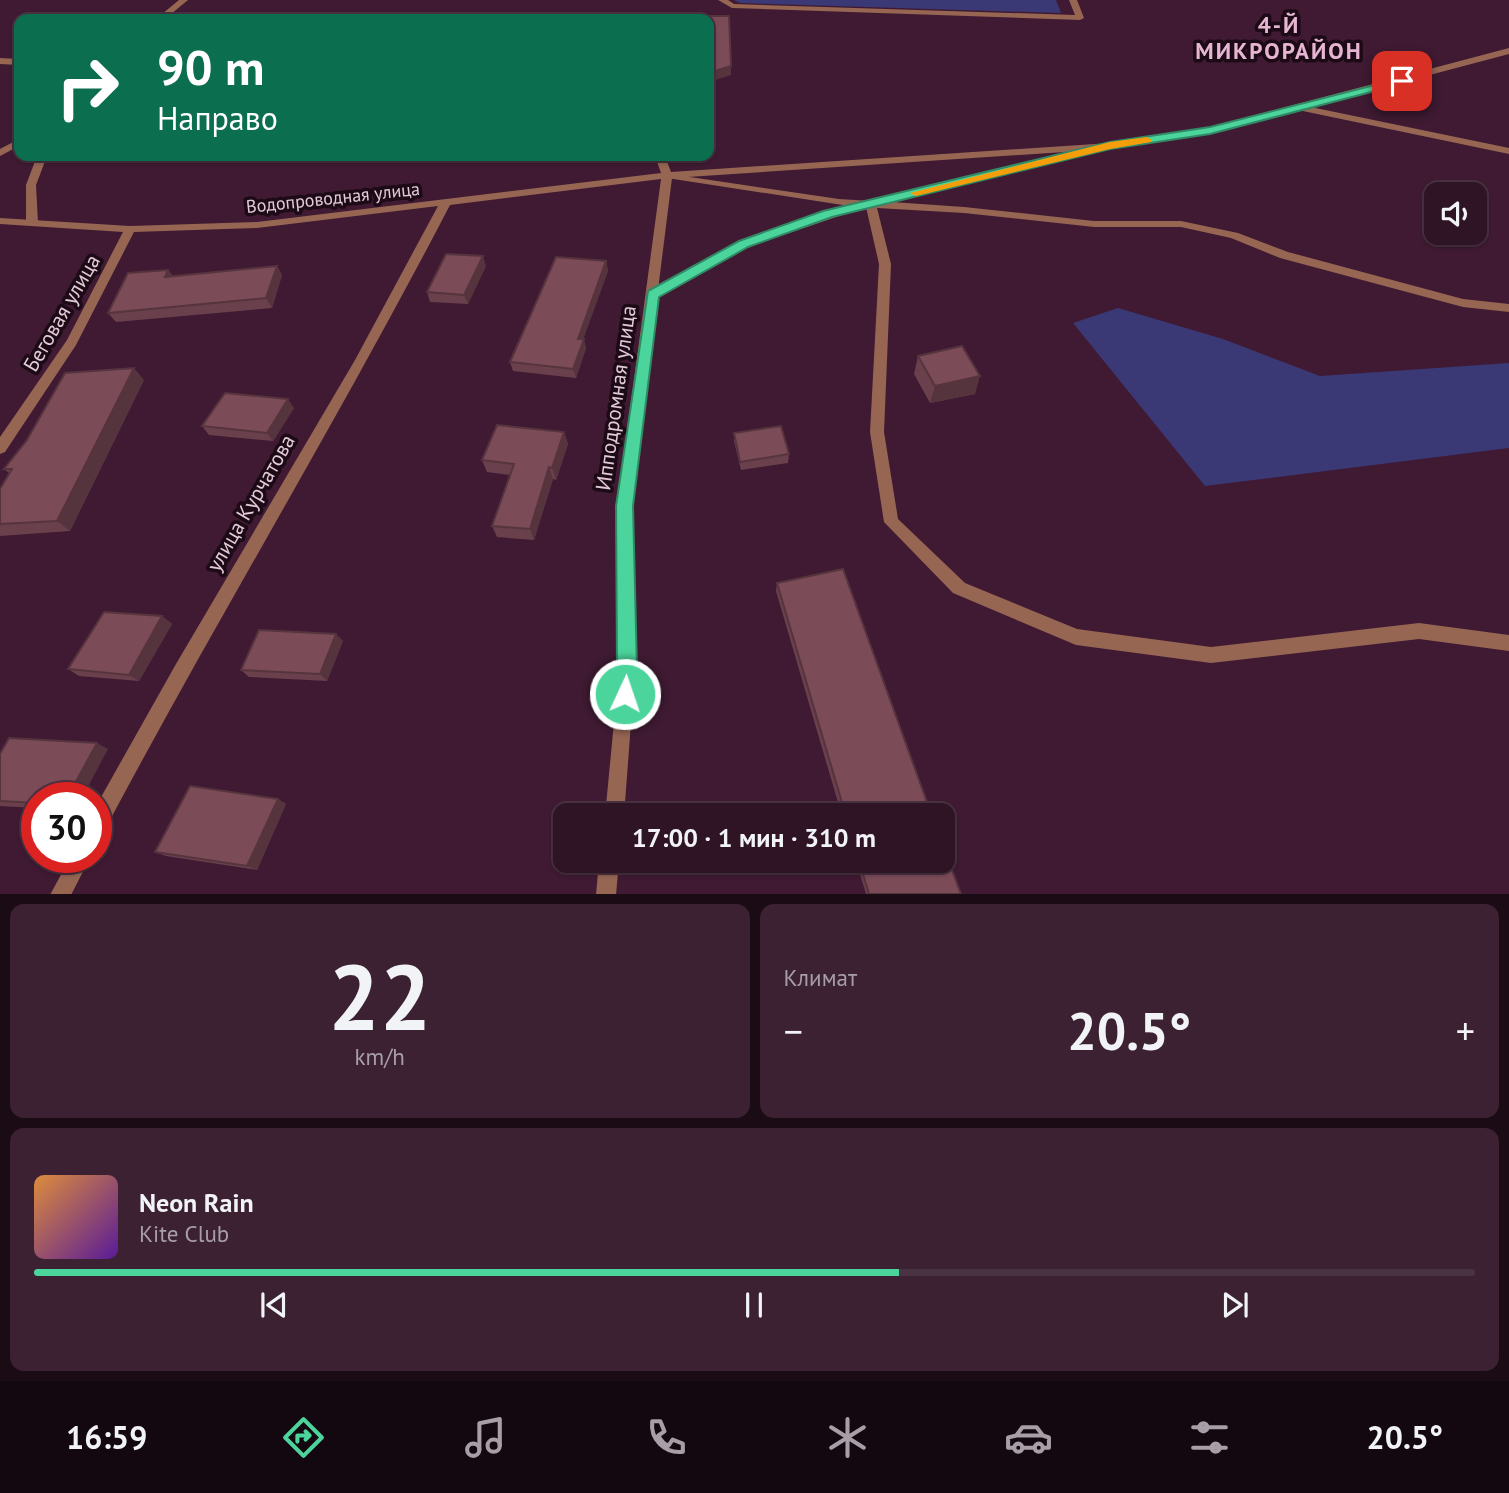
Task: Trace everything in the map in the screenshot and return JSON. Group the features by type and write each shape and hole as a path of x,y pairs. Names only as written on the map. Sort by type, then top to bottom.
{"street":[{"path":"166,14 184,0"},
{"path":"722,0 732,6 1080,18 1073,0"},
{"path":"653,295 743,244 828,214 1110,146 1210,130 1509,51"},
{"path":"1301,108 1509,151"},
{"path":"667,175 1110,146"},
{"path":"32,223 31,185 39,161"},
{"name":"Ипподромная улица","path":"615,803 627,670 624,506 667,175 662,161"},
{"path":"667,175 839,202 1094,224 1181,224 1234,235 1284,255 1463,303 1509,308"},
{"name":"Водопроводная улица","path":"0,221 130,229 257,225 667,175"},
{"name":"улица Курчатова","path":"112,796 155,715 397,298 445,204"},
{"path":"870,204 885,264 877,432 891,522 959,588 1076,637 1211,655 1419,631 1509,643"},
{"name":"Беговая улица","path":"0,448 72,342 130,229"},
{"path":"60,894 72,873"},
{"path":"606,894 609,873"}],"shaded area":[{"path":"734,0 1056,0 1061,13 740,3"},
{"path":"1118,308 1223,339 1320,376 1509,363 1509,448 1205,486 1073,323"}],"building":[{"path":"714,16 729,16 731,66 714,71"},
{"path":"446,254 483,256 464,295 427,292"},
{"path":"556,257 606,261 578,339 584,339 573,369 510,362"},
{"path":"277,266 266,298 108,313 128,273 168,270 165,277"},
{"path":"962,346 980,376 935,386 918,356"},
{"path":"134,368 57,521 0,524 0,489 12,469 4,469 27,440 65,373"},
{"path":"225,393 288,399 267,433 202,426"},
{"path":"497,425 564,432 552,468 549,467 530,529 492,526 514,464 482,460"},
{"path":"781,426 789,454 740,462 734,433"},
{"path":"843,569 927,803 842,803 777,583"},
{"path":"104,612 162,616 129,675 68,669"},
{"path":"259,630 336,634 320,674 241,670"},
{"path":"9,738 97,743 76,782 21,782 21,802 0,801 0,754"},
{"path":"190,786 278,799 247,866 155,852"},
{"path":"863,873 953,873 961,894 869,894"}],"slow traffic":[{"path":"916,193 1110,146 1147,140"}],"district":[{"name":"4-Й МИКРОРАЙОН","path":"1279,38"}],"route":[{"path":"625,694 627,670 624,506 653,295 743,244 828,214 1110,146 1210,130 1402,81"}]}
